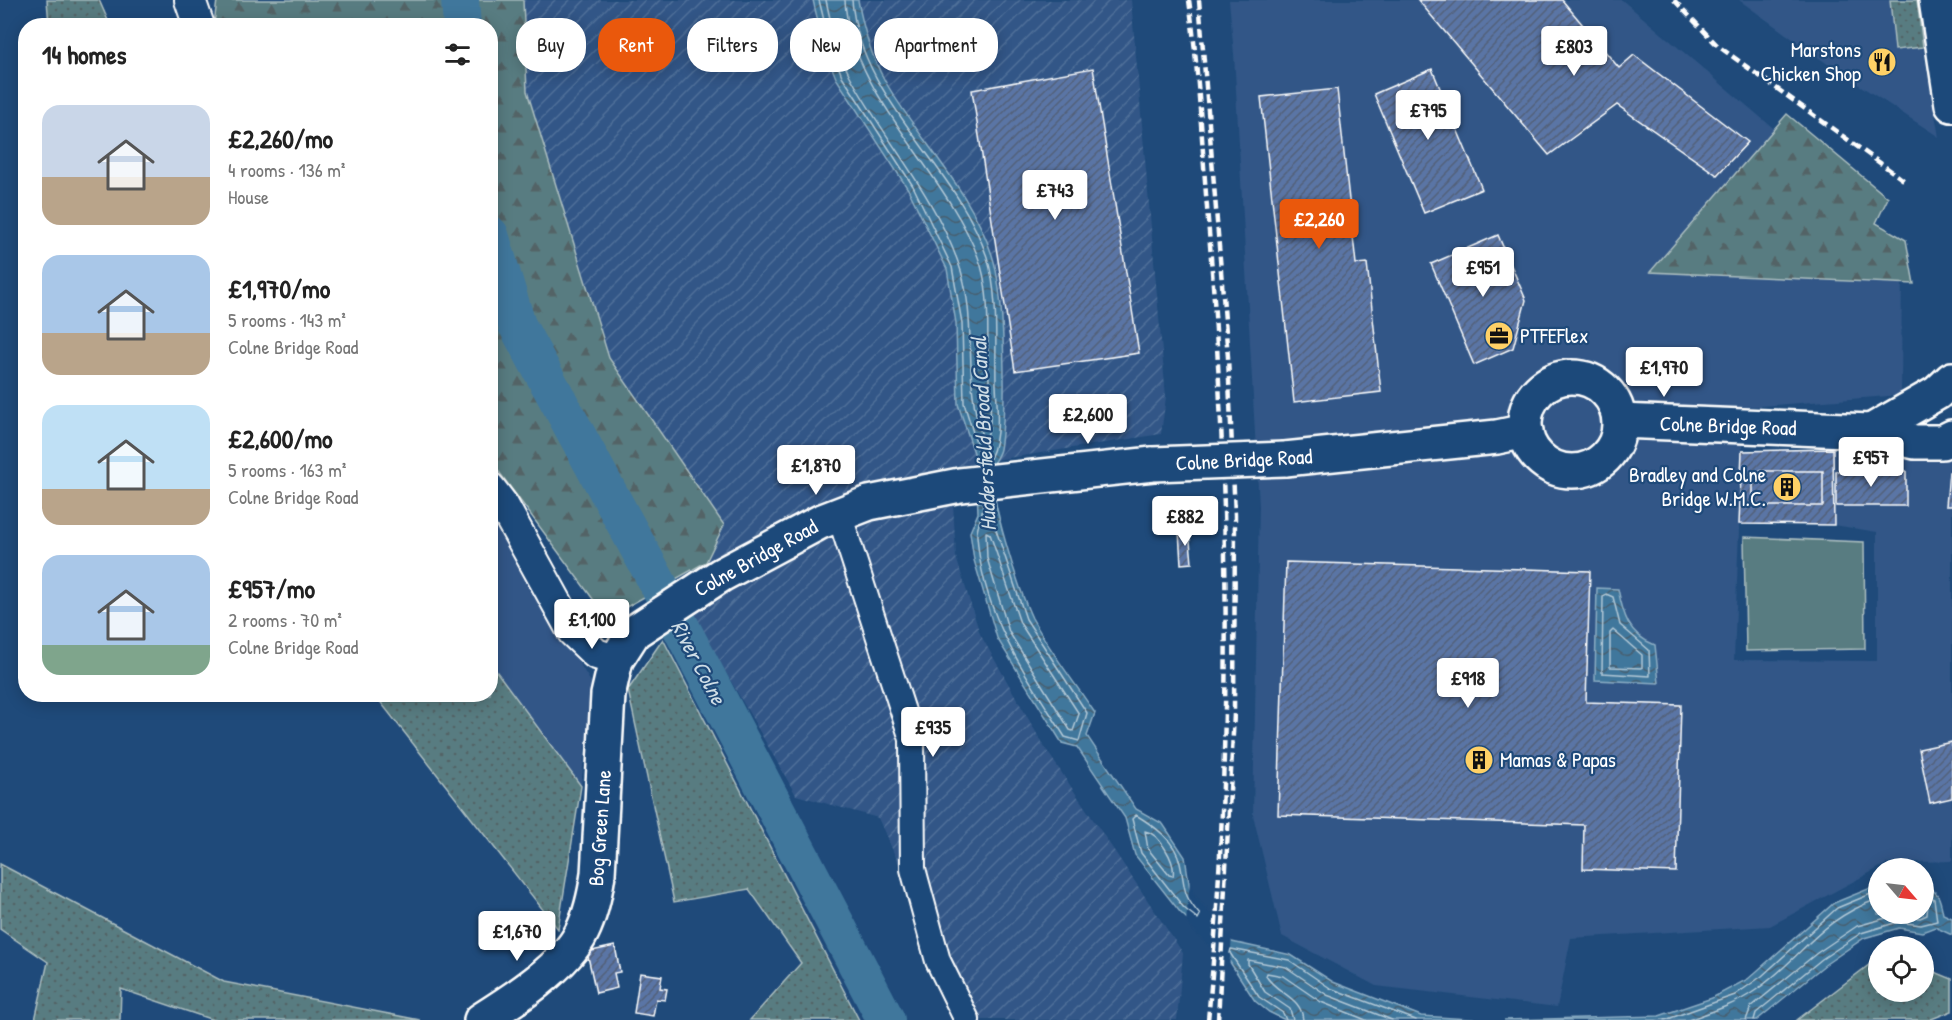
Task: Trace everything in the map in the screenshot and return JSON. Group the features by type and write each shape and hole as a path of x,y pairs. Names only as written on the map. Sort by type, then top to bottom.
{"main road":[{"path":"1936,0 1952,105"},
{"path":"1567,377 1581,377 1595,382 1606,391 1615,402 1620,422 1613,447 1603,460 1589,468 1573,471 1547,464 1530,444 1526,431 1526,416 1531,402 1540,390 1552,381 1567,377"},
{"path":"1871,431 1937,393 1952,379"},
{"name":"Colne Bridge Road","path":"1871,431 1914,421 1952,422"},
{"name":"Colne Bridge Road","path":"1620,422 1871,431 1915,442 1942,442 1952,437"},
{"name":"Colne Bridge Road","path":"608,695 616,660 634,632 722,575 839,514 869,503 938,488 1028,476 1153,465 1285,459 1497,437 1526,431"},
{"name":"Bog Green Lane","path":"481,1020 565,958 582,934 594,902 598,874 608,695"}],"street":[{"path":"190,0 196,18"},
{"path":"498,498 573,632 596,654 616,660"},
{"path":"839,514 912,739 913,869 938,961 967,1020"}],"shaded area":[{"path":"523,0 1131,0 1166,397 1161,434 951,467 956,557 980,634 1045,748 1183,953 1177,1020 956,1020 908,884 878,818 796,795 686,603 724,525 609,358 527,91 526,72 586,72 586,18 524,18"},
{"path":"1229,0 1622,0 1772,127 1902,256 1901,395 1747,407 1742,451 1734,660 1877,661 1877,532 1834,525 1833,449 1952,453 1952,861 1934,862 1934,858 1868,858 1868,874 1770,926 1571,938 1557,1007 1376,986 1282,936 1253,815 1259,506"},
{"path":"1739,0 1890,0 1895,50 1923,47 1939,137 1833,68"},
{"path":"498,530 592,684 581,786 498,673"}],"green space":[{"path":"47,0 99,0 107,18 48,18"},
{"path":"217,0 523,0 524,18 516,18 516,72 526,72 527,91 609,358 724,525 706,562 607,618 498,470 498,18 215,18"},
{"path":"1890,0 1917,0 1923,47 1895,50"},
{"path":"1787,114 1888,198 1876,223 1906,240 1914,284 1650,272"},
{"path":"1744,537 1864,542 1865,649 1746,651"},
{"path":"663,639 859,1020 750,1020 801,963 749,889 674,902 628,690"},
{"path":"498,673 581,786 558,929 380,702 498,702"},
{"path":"0,864 224,982 420,1020 213,1020 121,989 120,1020 35,1020 48,962 0,929"},
{"path":"1868,966 1868,1002 1934,1002 1934,972 1952,979 1952,1011 1929,1020 1797,1020"}],"water":[{"path":"813,0 858,0 861,18 817,18"},
{"name":"Huddersfield Broad Canal","path":"862,21 874,57 874,72 881,72 898,102 958,187 983,231 996,273 1004,351 1002,430 992,477 999,518 1013,565 1032,618 1095,713 1087,736 1136,809 1163,824 1185,857 1191,896 1232,942 1291,955 1333,982 1421,1016 1485,1020 1285,1020 1269,1012 1255,1001 1228,959 1180,912 1135,855 1125,818 1077,747 1062,743 997,638 974,560 970,532 978,513 976,459 958,404 956,323 947,269 908,189 834,72 862,72"},
{"path":"1597,588 1618,589 1628,623 1639,636 1655,645 1659,683 1595,680"},
{"path":"1868,889 1868,924 1934,924 1934,892 1940,899 1943,914 1952,918 1952,935 1935,927 1922,932 1899,928 1868,936 1826,964 1757,1020 1504,1020 1659,1016 1712,998 1748,979 1834,903"}],"pier":[{"path":"1190,881 1194,895 1232,938 1229,967 1186,922"}],"building":[{"path":"1418,0 1562,0 1619,68 1634,55 1748,142 1717,175 1617,105 1549,155"},
{"path":"1093,68 1139,353 1015,371 972,90"},
{"path":"1432,69 1482,189 1424,213 1374,94"},
{"path":"1337,89 1356,264 1367,263 1381,392 1294,402 1261,97"},
{"path":"1498,235 1526,300 1513,348 1474,365 1431,264"},
{"name":"Bradley and Colne Bridge W.M.C.","path":"1833,449 1834,525 1739,524 1742,451"},
{"path":"1753,471 1823,471 1823,506 1753,506"},
{"path":"1836,471 1906,471 1906,506 1836,506"},
{"path":"1949,472 1952,472 1952,506 1946,506"},
{"path":"1189,530 1192,563 1181,564 1179,531"},
{"name":"Mamas & Papas","path":"1286,562 1590,571 1586,702 1681,705 1676,872 1583,869 1584,825 1278,815"},
{"path":"1952,742 1952,798 1930,803 1919,749"},
{"path":"615,946 620,972 614,973 617,988 596,993 587,952"},
{"path":"640,973 662,976 660,988 667,989 665,1000 656,999 653,1016 634,1013"}],"waterway":[{"name":"River Colne","path":"460,0 461,18"},
{"name":"River Colne","path":"498,262 517,325 662,591 886,1020"}],"railway":[{"path":"1189,0 1198,82 1221,420 1226,620 1222,820 1208,1020"},
{"path":"1199,0 1228,357 1235,515 1234,714 1218,1020"},
{"path":"1674,0 1718,46 1905,181"}],"place":[{"name":"Marstons Chicken Shop","path":"1882,62"},
{"name":"PTFEFlex","path":"1499,336"},
{"name":"Bradley and Colne Bridge W.M.C.","path":"1787,487"},
{"name":"Mamas & Papas","path":"1479,760"}]}
